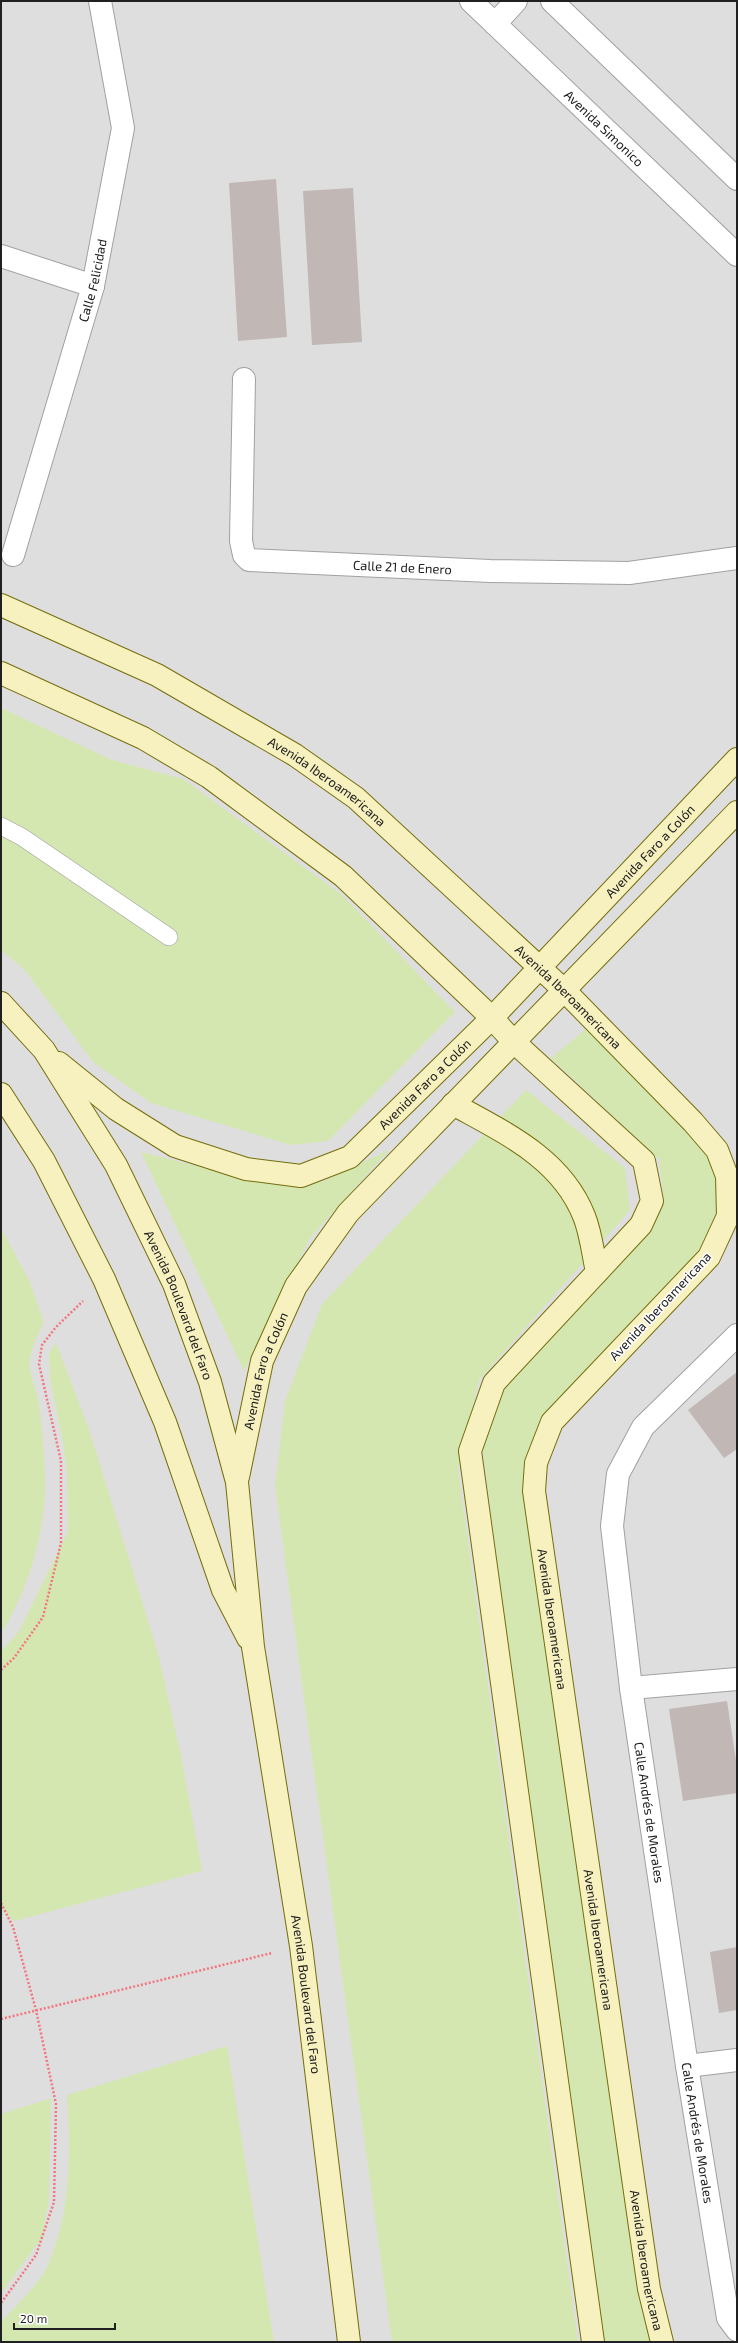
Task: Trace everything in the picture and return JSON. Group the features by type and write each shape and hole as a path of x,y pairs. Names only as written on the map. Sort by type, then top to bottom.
{"street":[{"name":"Calle Felicidad","path":"13,555 92,286 123,128 100,1"},
{"name":"Avenida Simonico","path":"471,1 737,256"},
{"path":"495,24 516,1"},
{"path":"552,1 737,178"},
{"path":"1,256 92,286"},
{"name":"Calle 21 de Enero","path":"244,379 242,541 244,555 249,560 490,571 628,573 737,558"},
{"name":"Avenida Iberoamericana","path":"1,605 157,675 295,755 356,798 565,991 693,1122 717,1150 732,1181 733,1221 709,1257 552,1422 536,1463 534,1491 648,2282 662,2342"},
{"path":"1,673 143,738 209,777 343,876 492,1018 514,1042 644,1161 652,1201 641,1225 494,1382 470,1451 594,2342"},
{"name":"Avenida Faro a Colón","path":"44,1050 116,1109 175,1146 246,1169 301,1176 350,1157 492,1018 737,759"},
{"name":"Avenida Faro a Colón","path":"237,1482 262,1361 296,1286 348,1213 737,812"},
{"name":"Avenida Boulevard del Faro","path":"1,1003 44,1050 116,1166 174,1284 210,1382 237,1482 254,1648 301,1946 349,2342"},
{"name":"Avenida Boulevard del Faro","path":"1,1094 44,1161 104,1279 165,1422 223,1590 254,1648"},
{"path":"453,1104 529,1148 554,1168 573,1192 585,1218 597,1272"},
{"name":"Calle Andrés de Morales","path":"734,2322 687,2066 631,1688 612,1526 618,1474 643,1427 737,1335"},
{"path":"631,1688 737,1680"},
{"path":"687,2066 737,2060"}],"lane":[{"path":"1,826 22,838 168,937"}],"path":[{"path":"1,1670 14,1658 43,1617 61,1543 61,1461 39,1364 42,1345 56,1327 104,1279"},
{"path":"1,1903 13,1927 36,2010 56,2104 54,2202 36,2255 1,2302"},
{"path":"1,2019 301,1946"}],"shaded area":[{"path":"1,1 737,1 737,2342 1,2342"}],"green space":[{"path":"1,708 112,760 183,779 341,894 455,1012 328,1141 291,1145 151,1103 93,1062 24,969 1,950"},
{"path":"588,1027 708,1150 720,1179 720,1215 704,1252 528,1463 655,2342 599,2342 550,1985 482,1442 503,1390 647,1229 664,1199 659,1159 551,1058"},
{"path":"526,1090 625,1168 630,1210 479,1380 458,1469 578,2342 392,2342 275,1486 285,1401 322,1304"},
{"path":"390,1149 310,1238 244,1371 141,1152 240,1177 322,1182"},
{"path":"1,1228 29,1280 44,1322 37,1336 31,1354 30,1363 31,1373 38,1398 43,1445 45,1492 41,1528 32,1565 19,1601 1,1633"},
{"path":"56,1343 89,1429 158,1653 181,1755 202,1871 14,1921 6,1913 1,1904 1,1651 18,1633 68,1532 67,1472 62,1437 50,1379 49,1353"},
{"path":"227,2046 274,2342 1,2342 1,2322 43,2274 54,2248 60,2227 65,2206 69,2161 67,2095"},
{"path":"51,2098 49,2198 42,2238 1,2293 1,2114"}],"building":[{"path":"276,179 287,337 238,341 229,183"},
{"path":"353,188 362,342 312,345 303,191"},
{"path":"737,1372 737,1449 724,1458 688,1410"},
{"path":"727,1701 737,1767 737,1793 683,1801 669,1709"},
{"path":"737,1947 737,2010 719,2013 710,1952"}]}
